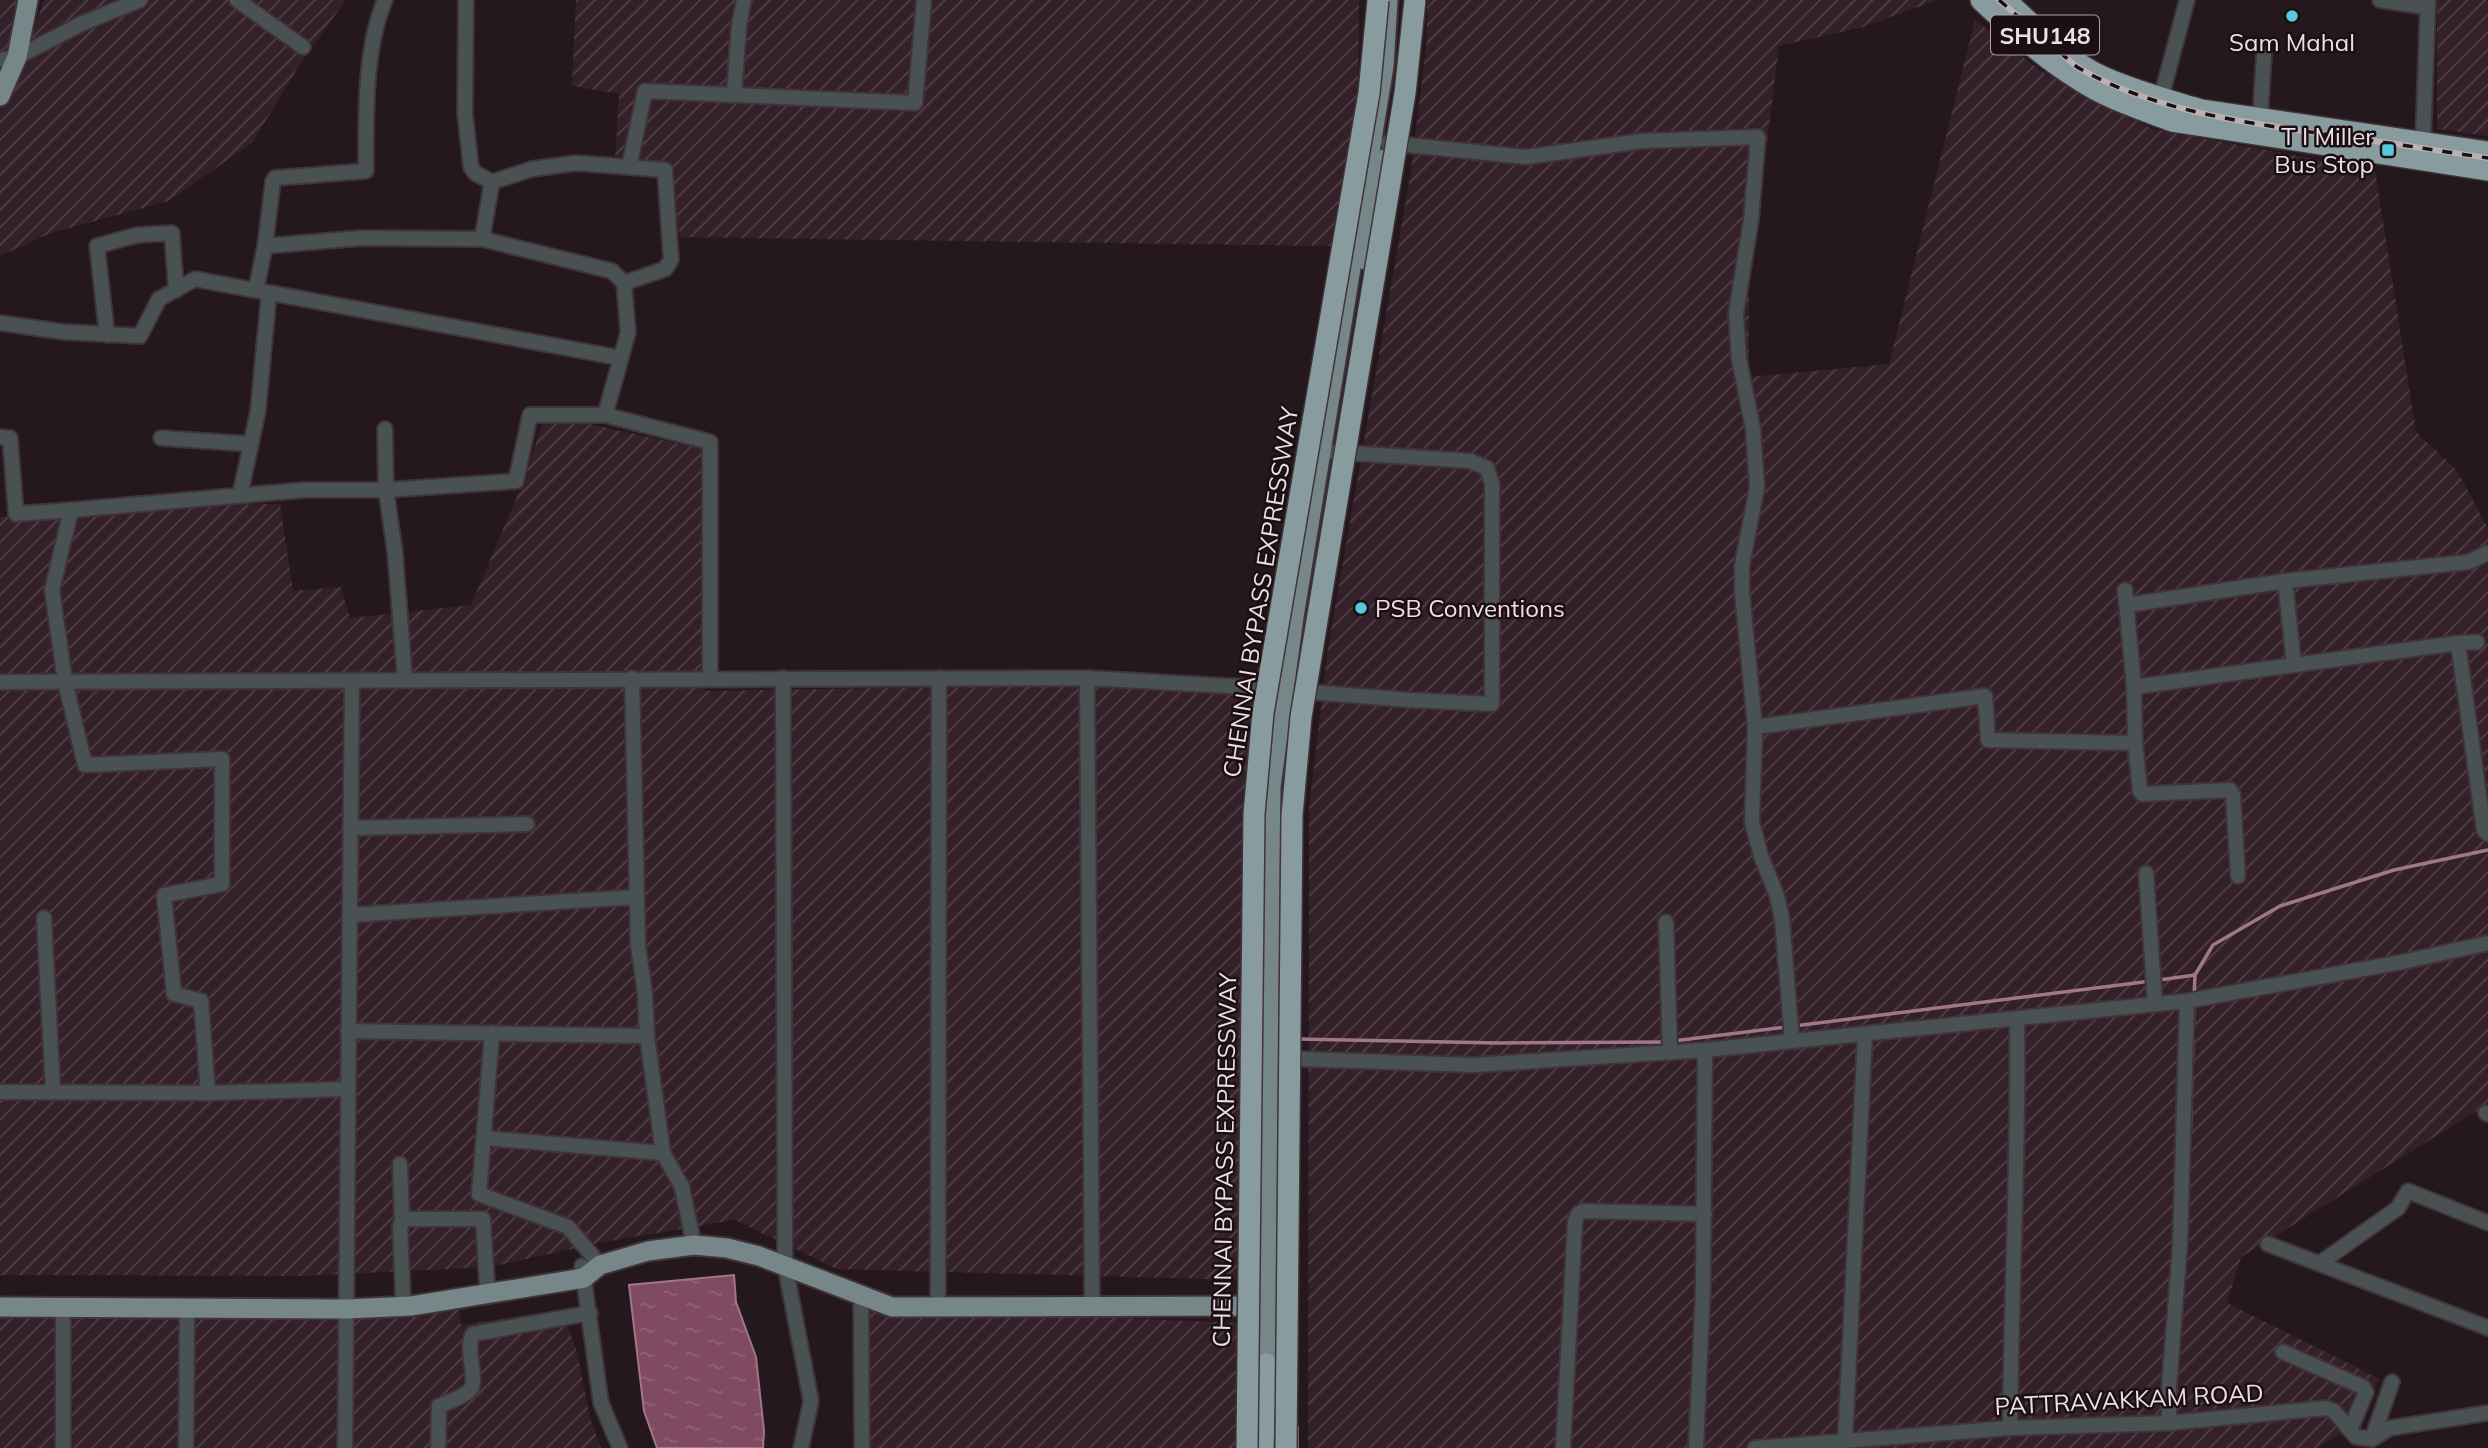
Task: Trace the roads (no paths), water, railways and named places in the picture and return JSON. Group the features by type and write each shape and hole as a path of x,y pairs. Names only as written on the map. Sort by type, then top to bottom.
{"highway":[{"name":"CHENNAI BYPASS EXPRESSWAY","path":"1245,1448 1254,814 1263,713 1369,93 1378,0"},
{"path":"1289,1448 1292,815 1301,717 1405,93 1415,0"},
{"name":"SHU148","path":"1980,0 2026,42 2079,80 2129,106 2172,121 2488,170"},
{"name":"SHU148","path":"2005,0 2071,57 2101,77 2161,98 2201,110 2488,152"},
{"path":"1263,1448 1273,1365"},
{"path":"1273,1365 1278,1448"}],"main road":[{"path":"0,96 28,0"},
{"path":"1289,690 1384,66 1388,0"},
{"path":"1273,1365 1273,1301 1287,1059 1271,787 1387,143 1399,70 1406,0"},
{"path":"0,1295 424,1305 590,1269 648,1251 694,1245 727,1248 785,1265 892,1307 1273,1301"},
{"path":"0,1307 187,1309 345,1304 590,1269"},
{"path":"869,1298 1092,1297 1273,1301"},
{"path":"1245,1448 1244,1379 1273,1365"},
{"path":"1273,1365 1293,1379 1289,1448"}],"street":[{"path":"9,59 83,23 140,0"},
{"path":"237,0 303,47"},
{"path":"240,495 258,411 265,246 273,181 275,178 366,171 369,80 378,18 385,0"},
{"path":"466,0 466,114 471,167 475,173 492,181 532,169 576,163 665,170 671,260 665,269 624,283"},
{"path":"734,95 739,25 744,0"},
{"path":"629,167 645,91 915,103 924,0"},
{"path":"2161,98 2187,0"},
{"path":"2380,0 2428,4 2423,142"},
{"path":"2260,119 2264,55"},
{"path":"1387,143 1527,157 1642,141 1758,137 1751,220 1736,313 1736,335 1753,429 1757,487 1742,565 1742,592 1755,727 1752,822 1782,919 1791,1031"},
{"path":"482,239 492,181"},
{"path":"107,335 97,246 137,235 173,233 176,290"},
{"path":"265,246 360,238 482,239 612,271 624,283 628,332 606,415"},
{"path":"0,323 64,332 140,336 159,299 195,279 621,358"},
{"path":"0,438 10,438 16,514 304,490 386,490 516,481 530,415 606,415 710,442 710,678"},
{"path":"385,429 386,490 395,552 405,680"},
{"path":"161,438 251,444"},
{"path":"0,682 1087,678 1289,690 1409,701 1492,704 1492,484 1487,468 1470,461 1333,452"},
{"path":"71,510 52,590 65,681 85,765 222,759 222,884 164,895 174,994 201,1001 208,1093"},
{"path":"2238,876 2233,795 2230,790 2140,792 2126,598 2468,562 2488,554"},
{"path":"2285,581 2294,664"},
{"path":"2134,687 2477,642"},
{"path":"2458,643 2484,830 2488,834"},
{"path":"632,678 638,945 645,994 647,1036 663,1153 682,1187 694,1245"},
{"path":"783,678 785,1265 811,1401 801,1448"},
{"path":"938,1296 939,678"},
{"path":"1087,678 1092,1297"},
{"path":"345,1448 352,681"},
{"path":"1755,727 1985,696 1988,740 2135,743"},
{"path":"350,828 527,824"},
{"path":"2146,873 2155,1003"},
{"path":"349,915 637,897"},
{"path":"44,918 53,1093"},
{"path":"1666,922 1670,1053"},
{"path":"1287,1059 1474,1065 1705,1050 1791,1031 1865,1034 2187,1001 2402,962 2488,943"},
{"path":"2169,1423 2169,1387 2180,1245 2187,1001"},
{"path":"2010,1428 2018,1097 2017,1019"},
{"path":"348,1031 647,1036"},
{"path":"492,1033 479,1194 568,1227 590,1269 590,1312 601,1403 620,1448"},
{"path":"1845,1441 1865,1034"},
{"path":"1696,1448 1705,1214 1705,1050"},
{"path":"0,1092 208,1093 348,1089"},
{"path":"483,1138 663,1153"},
{"path":"400,1164 403,1296"},
{"path":"2320,1264 2398,1208 2409,1191 2488,1223"},
{"path":"1563,1448 1575,1222 1578,1214 1583,1211 1705,1214"},
{"path":"402,1220 482,1219 486,1285"},
{"path":"2267,1244 2488,1328"},
{"path":"862,1448 869,1298"},
{"path":"63,1307 64,1448"},
{"path":"186,1448 187,1309"},
{"path":"438,1448 439,1406 468,1392 472,1385 470,1343 473,1334 590,1312"},
{"path":"2283,1352 2364,1387 2365,1392 2350,1430"},
{"path":"2372,1439 2392,1382"},
{"name":"PATTRAVAKKAM ROAD","path":"1755,1448 2010,1428 2169,1423 2326,1408 2334,1411 2356,1437 2372,1439"},
{"path":"2372,1439 2390,1428 2488,1413"}],"water":[{"path":"734,1275 736,1302 756,1357 764,1431 763,1448 657,1448 644,1411 629,1285"}],"waterway":[{"path":"2194,996 2195,975 2213,945 2280,906 2394,870 2488,850"},
{"path":"2159,980 2195,975"},
{"path":"1794,1026 2151,981"},
{"path":"2190,1143 2194,1004"},
{"path":"1673,1041 1787,1027"},
{"path":"1298,1039 1498,1043 1665,1042"},
{"path":"1297,1427 1297,1448"}],"railway":[{"path":"1999,0 2077,67 2135,94 2197,112 2261,125 2488,158"}],"place":[{"name":"Sam Mahal","path":"2292,16"},
{"name":"T I Miller Bus Stop","path":"2388,150"},
{"name":"PSB Conventions","path":"1361,608"}]}
